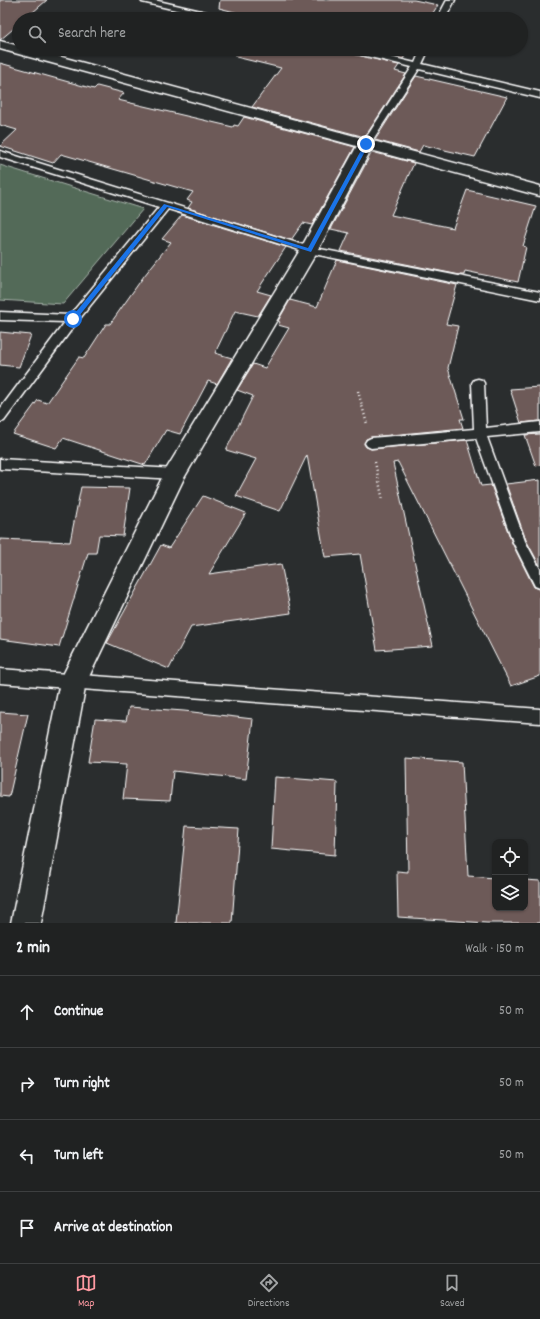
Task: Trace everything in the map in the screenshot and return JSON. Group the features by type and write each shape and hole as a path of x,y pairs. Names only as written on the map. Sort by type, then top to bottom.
{"street":[{"path":"0,45 12,48"},
{"path":"41,56 540,191"},
{"path":"26,923 73,682 175,474 309,250 366,144"}],"lane":[{"path":"145,0 195,12"},
{"path":"445,12 451,0"},
{"path":"376,56 540,96"},
{"path":"366,144 417,66 422,56"},
{"path":"0,154 309,250 540,296"},
{"path":"0,418 73,319 166,205"},
{"path":"0,316 73,319"},
{"path":"478,383 480,433 519,542 540,582"},
{"path":"371,443 540,427"},
{"path":"0,464 175,474"},
{"path":"0,676 540,716"}],"green space":[{"path":"0,165 143,209 63,304 0,300"}],"building":[{"path":"0,0 47,0 33,12 12,12 12,30 0,40"},
{"path":"220,0 414,0 438,5 434,12 235,12 219,8"},
{"path":"362,56 399,65 395,71 406,74 365,137 252,107 281,68 236,57"},
{"path":"391,56 405,56 403,59"},
{"path":"0,63 94,89 97,86 124,93 118,100 233,127 234,125 238,126 244,117 355,147 312,225 303,223 291,240 188,208 192,202 187,200 193,192 61,154 53,163 0,146 17,130 0,125"},
{"path":"416,76 507,97 475,157 423,145 419,152 375,140"},
{"path":"372,152 414,163 391,215 453,228 467,190 536,206 523,246 526,247 518,282 465,271 464,275 460,275 341,251 349,233 331,229"},
{"path":"182,215 286,247 257,291 271,295 258,316 235,311 215,353 232,358 217,384 208,381 180,434 166,430 145,465 63,438 56,448 13,434 38,400 47,403 79,357 84,358 106,324 110,324 144,276 171,242 162,239"},
{"path":"337,260 457,285 446,324 458,326 448,368 464,419 460,419 463,428 371,437 366,439 364,444 366,447 371,449 467,440 481,486 491,485 512,543 534,587 540,589 540,676 511,686 398,462 393,463 433,646 377,650 360,554 325,557 307,455 280,511 236,496 256,459 226,450 253,396 237,390 253,364 265,368 289,328 278,325 280,322 278,321 290,300 317,307"},
{"path":"0,332 31,335 19,367 0,365"},
{"path":"540,387 540,421 521,423 510,389"},
{"path":"540,434 540,465 536,466 525,435"},
{"path":"540,480 540,566 526,540 506,484"},
{"path":"81,487 130,488 123,536 99,535 96,553 88,553 59,647 0,639 0,539 70,542"},
{"path":"203,496 246,513 209,574 281,564 291,613 191,627 169,669 107,643 161,545 169,548"},
{"path":"129,707 184,711 253,719 246,779 173,771 170,801 123,799 127,764 88,762 95,719 126,721"},
{"path":"0,712 28,714 9,797 0,796"},
{"path":"406,758 462,762 468,876 492,878 492,911 528,911 528,880 540,881 540,923 487,923 398,917 397,871 408,872"},
{"path":"275,777 337,782 335,855 271,849"},
{"path":"186,826 239,829 232,923 176,923"}],"route":[{"path":"73,319 166,205 309,250 366,144"}]}
